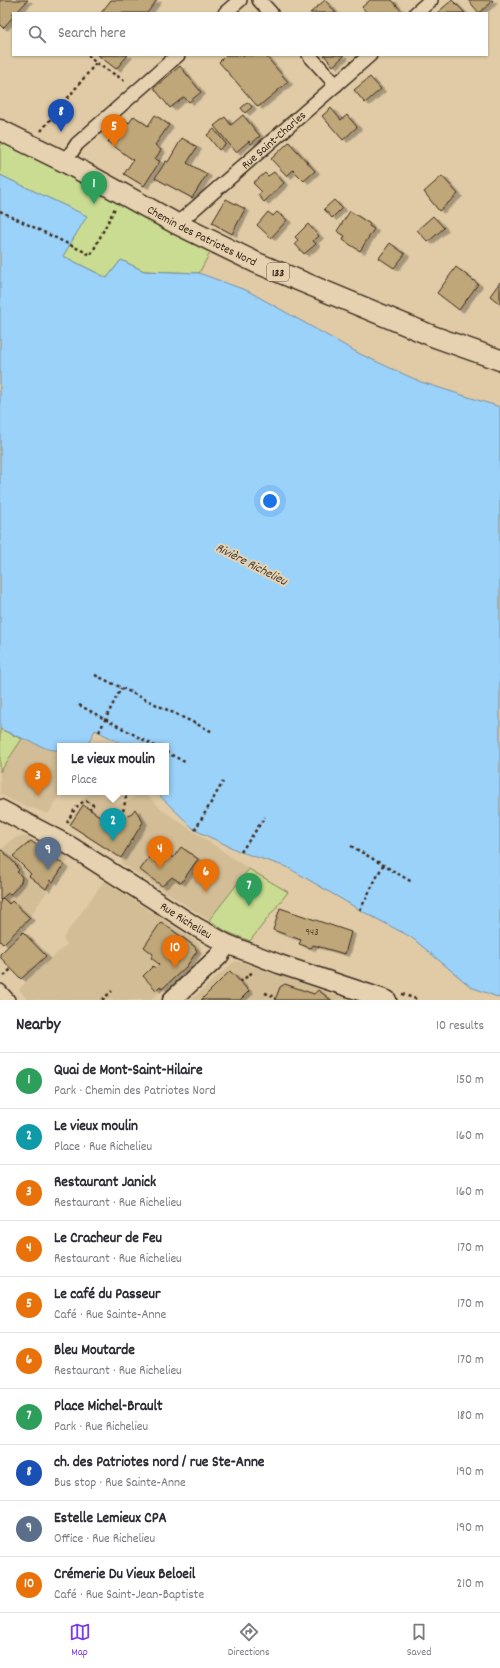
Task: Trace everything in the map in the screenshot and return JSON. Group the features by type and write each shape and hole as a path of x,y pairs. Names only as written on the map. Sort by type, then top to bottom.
{"main road":[{"name":"Chemin des Patriotes Nord","path":"0,130 65,162 177,224 257,263 337,298 449,343 500,360"},
{"name":"Rue Richelieu","path":"0,809 72,847 198,928 227,944 279,964 387,1000"},
{"path":"172,1000 219,956 227,944"}],"street":[{"path":"226,12 240,0"},
{"path":"259,0 270,12"},
{"path":"417,12 431,0"},
{"path":"65,162 77,144 177,56"},
{"path":"310,56 336,85"},
{"name":"Rue Saint-Charles","path":"177,224 369,56"},
{"path":"0,991 8,1000"}],"path":[{"path":"89,56 96,63 140,89"},
{"path":"29,145 96,63"},
{"path":"0,211 92,254 123,193"},
{"path":"95,675 213,732"},
{"path":"99,732 121,688"},
{"path":"79,705 149,743"},
{"path":"169,754 185,762"},
{"path":"195,830 223,782"},
{"path":"122,817 126,795"},
{"path":"66,823 78,805 82,802 87,801 93,805 90,810"},
{"path":"242,852 265,817"},
{"path":"352,846 412,882"},
{"path":"360,910 383,865"},
{"path":"240,982 255,970 256,966"},
{"path":"4,976 11,969"},
{"path":"102,1000 112,991"},
{"path":"265,993 276,997"}],"shaded area":[{"path":"22,739 57,751 57,795 60,795 48,814 15,802 0,794 0,772"},
{"path":"87,795 103,795 117,804 131,800 135,795 147,795 162,810 249,869 209,920 121,863 123,859 70,826 68,824 83,803 80,801"},
{"path":"20,836 27,837 70,858 31,915 31,918 0,947 0,851 11,840"},
{"path":"104,881 199,943 201,949 199,955 151,1000 28,1000 19,989 67,944 63,938"},
{"path":"236,961 240,962 350,1000 191,1000"}],"green space":[{"path":"0,137 212,249 199,273 144,271 121,260 107,278 63,256 86,216 0,175"},
{"path":"0,729 22,739 0,772"},
{"path":"249,869 288,892 250,941 227,932 209,920"}],"water":[{"name":"Rivière Richelieu","path":"0,175 87,216 63,256 107,278 121,260 144,271 199,273 248,291 360,354 421,382 500,407 500,998 471,987 411,937 360,910 287,867 241,852 195,830 159,795 169,795 169,743 120,743 95,730 88,743 57,743 57,750 48,749 0,729"}],"building":[{"path":"0,0 28,0 17,12 12,12 12,18 3,28 0,25"},
{"path":"111,0 157,0 148,12 102,12"},
{"path":"325,0 335,12 311,12"},
{"path":"370,0 392,0 402,12 366,12 362,7"},
{"path":"452,0 464,12 438,12"},
{"path":"468,0 493,1 480,12 478,12"},
{"path":"99,56 127,56 116,69"},
{"path":"225,56 266,56 288,82 258,107 219,62"},
{"path":"325,56 344,56 333,66"},
{"path":"180,66 201,92 189,102 184,97 170,108 154,88"},
{"path":"370,77 381,89 365,103 354,90"},
{"path":"248,102 252,107 245,113 241,108"},
{"path":"331,108 341,120 347,115 357,127 343,140 322,116"},
{"path":"155,115 169,125 155,145 161,150 155,159 160,161 144,186 124,174 133,160 108,142 124,119 129,123 134,116 148,126"},
{"path":"243,115 260,136 251,144 249,141 236,152 214,126 225,117 231,125"},
{"path":"214,129 226,144 219,150 207,135"},
{"path":"182,138 197,147 187,163 207,174 192,198 155,178 166,161 168,162"},
{"path":"289,142 315,171 304,181 293,170 287,176 271,159"},
{"path":"274,172 284,183 264,202 258,195 262,192 253,183 265,173 268,176"},
{"path":"442,176 458,194 439,211 424,192"},
{"path":"226,199 245,209 232,234 212,223"},
{"path":"334,200 342,208 332,218 324,209"},
{"path":"350,211 370,224 369,226 374,229 360,251 343,240 345,236 337,231"},
{"path":"268,212 273,216 277,212 287,220 271,238 257,225"},
{"path":"433,216 444,228 428,242 417,230"},
{"path":"308,224 319,236 313,241 316,244 304,254 295,244 298,240 295,237"},
{"path":"390,243 405,254 394,268 379,258"},
{"path":"456,267 478,284 459,310 437,293"},
{"path":"500,282 500,304 490,296"},
{"path":"83,805 110,823 132,813 135,809 143,822 121,858 70,825"},
{"path":"31,841 64,865 53,882 51,880 46,889 29,876 31,874 13,856"},
{"path":"157,846 173,858 181,847 198,859 181,883 172,877 162,886 140,870"},
{"path":"2,850 17,866 16,867 19,870 17,872 22,877 21,882 11,894 8,893 0,900 0,851"},
{"path":"3,898 9,904 12,901 30,918 3,944 0,941 0,901"},
{"path":"280,908 351,932 345,954 313,945 311,948 299,944 301,940 273,930"},
{"path":"161,922 194,946 197,951 186,967 162,989 160,986 156,990 143,976 153,966 155,968 159,964 151,958 153,954 144,947"},
{"path":"23,932 46,956 21,979 0,957 0,954"},
{"path":"230,971 249,991 240,1000 201,1000"},
{"path":"285,984 314,994 318,990 331,1000 275,1000 280,987"}],"place":[{"name":"ch. des Patriotes nord / rue Ste-Anne","path":"61,132"},
{"name":"Le café du Passeur","path":"114,147"},
{"name":"Quai de Mont-Saint-Hilaire","path":"94,204"},
{"name":"Restaurant Janick","path":"38,796"},
{"name":"Le vieux moulin","path":"113,841"},
{"name":"Le Cracheur de Feu","path":"160,869"},
{"name":"Estelle Lemieux CPA","path":"48,870"},
{"name":"Bleu Moutarde","path":"206,892"},
{"name":"Place Michel-Brault","path":"249,906"},
{"name":"Crémerie Du Vieux Beloeil","path":"175,968"}]}
